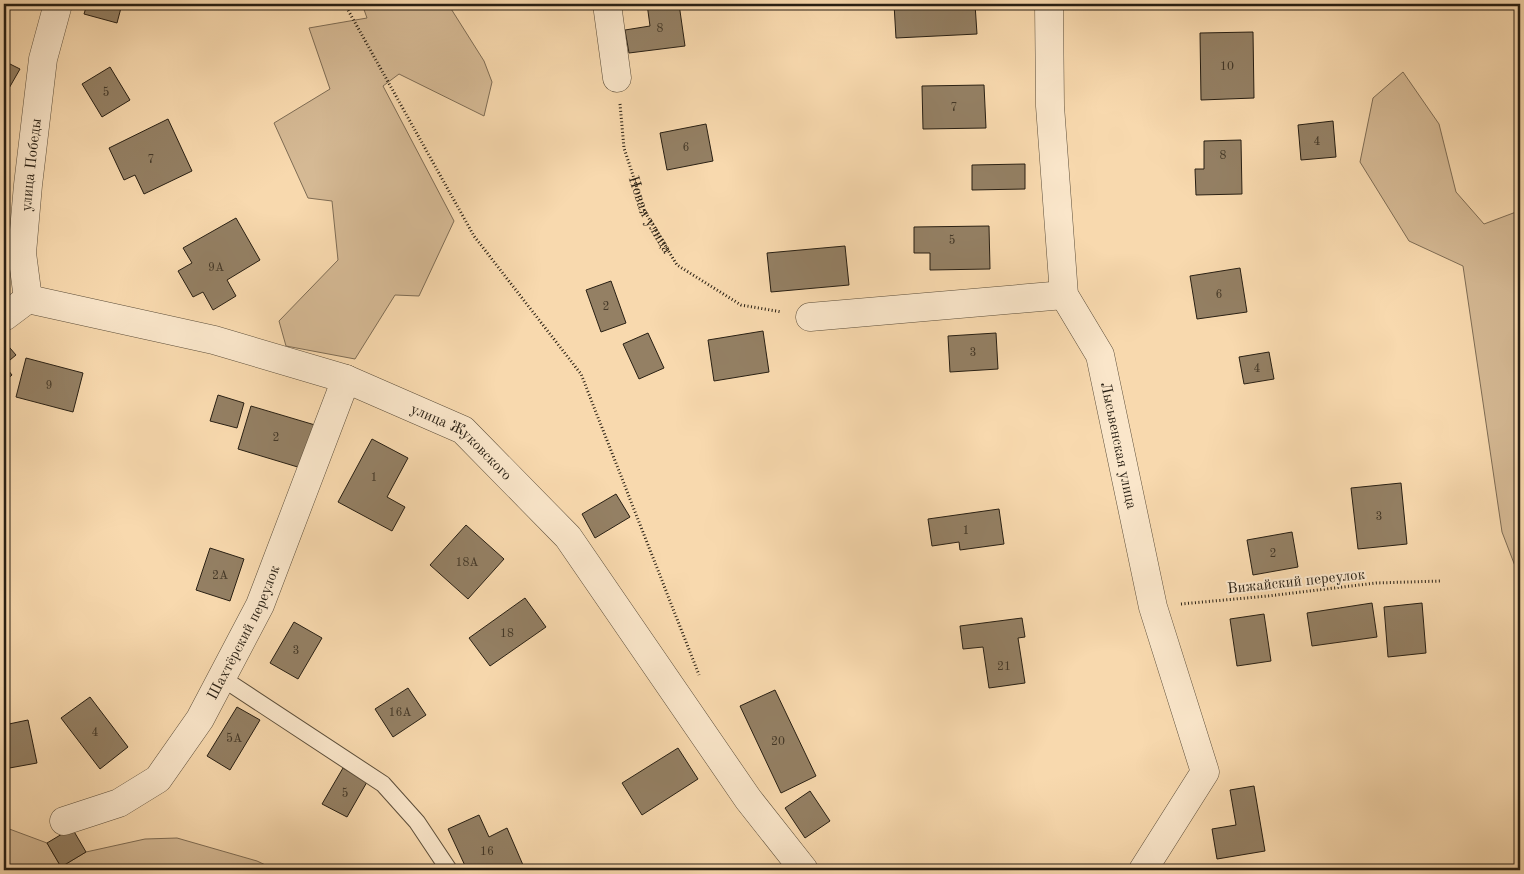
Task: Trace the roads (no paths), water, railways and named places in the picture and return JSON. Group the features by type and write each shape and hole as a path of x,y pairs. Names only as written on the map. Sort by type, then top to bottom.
{"street":[{"name":"улица Победы","path":"28,299 22,253 28,185 43,58 58,4"},
{"path":"607,4 617,78"},
{"name":"Лысьвенская улица","path":"1049,4 1050,106 1064,295 1100,355 1153,607 1205,772 1144,870"},
{"path":"810,317 1064,295"},
{"path":"4,317 28,299"},
{"name":"улица Жуковского","path":"28,299 214,340 346,379 463,430 568,537 748,799 804,870"},
{"name":"Шахтёрский переулок","path":"64,821 119,803 158,779 200,719 260,605 346,379"}],"lane":[{"path":"222,678 383,784 417,822 449,870"}]}
